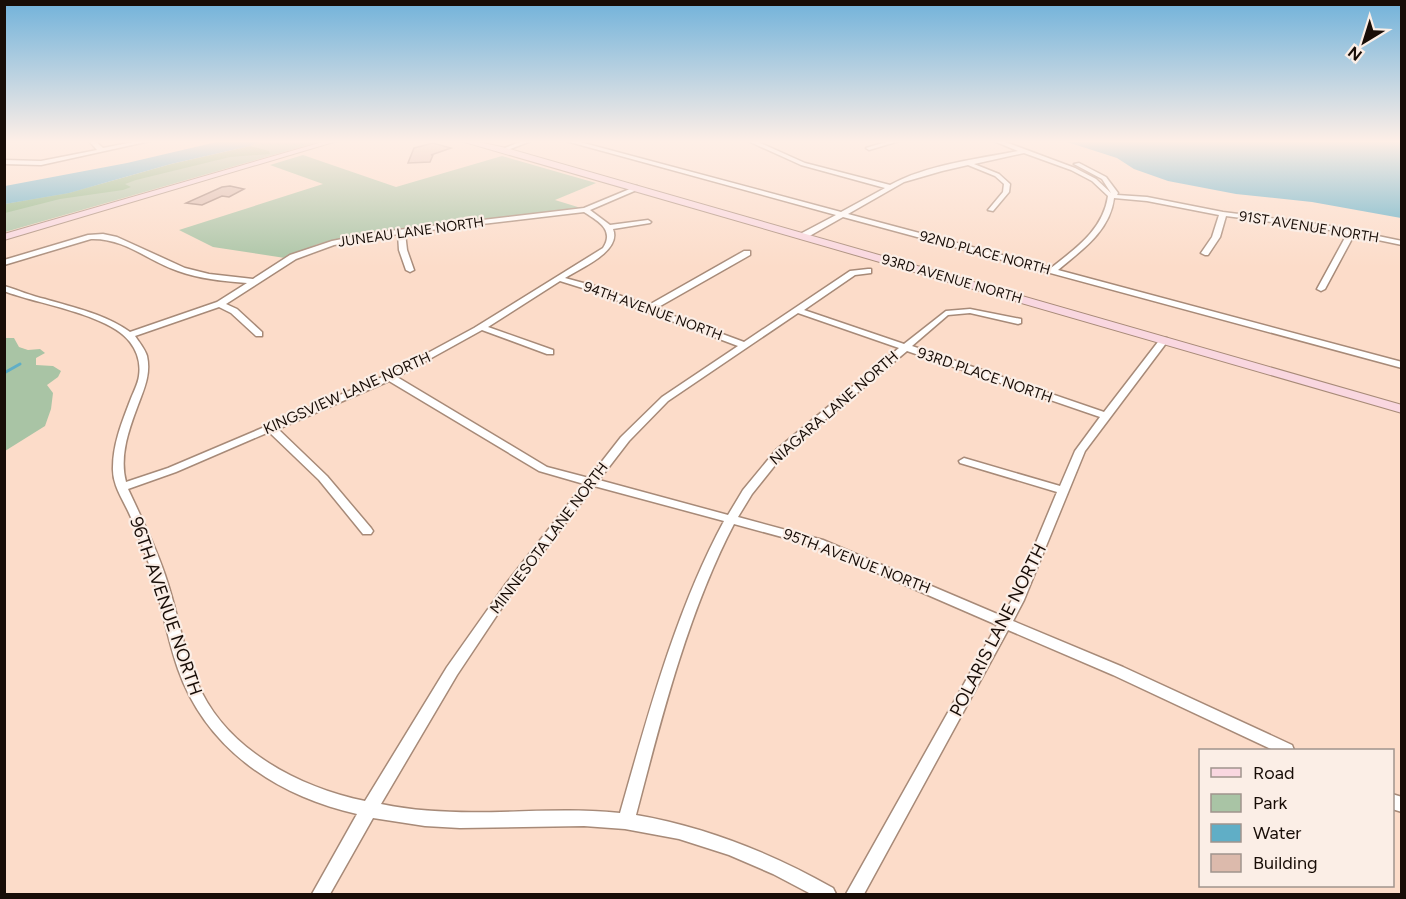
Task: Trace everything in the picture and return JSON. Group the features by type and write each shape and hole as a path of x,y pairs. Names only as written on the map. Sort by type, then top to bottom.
{"main road":[{"path":"4,237 190,183"},
{"name":"93RD AVENUE NORTH","path":"620,183 1401,409"}],"street":[{"name":"92ND PLACE NORTH","path":"725,183 1401,365"},
{"path":"873,183 888,187"},
{"path":"802,236 898,183"},
{"path":"991,210 1006,192 1006,183"},
{"path":"1094,183 1111,196"},
{"path":"1053,271 1101,226 1111,196 1115,193 1107,183"},
{"name":"JUNEAU LANE NORTH","path":"130,334 220,304 286,262 311,249 348,239 585,210 638,188"},
{"name":"91ST AVENUE NORTH","path":"1111,196 1352,232 1401,243"},
{"path":"585,210 609,227 648,222"},
{"path":"1205,253 1216,237 1223,214"},
{"name":"KINGSVIEW LANE NORTH","path":"122,487 172,470 390,377 481,327 606,249 613,238 609,227"},
{"path":"401,232 403,250 410,270"},
{"path":"1321,290 1352,232"},
{"path":"4,263 97,236 114,238 157,261 184,271 256,282"},
{"path":"648,309 747,253"},
{"name":"MINNESOTA LANE NORTH","path":"321,894 452,671 502,597 643,418 665,399 853,273 868,271"},
{"name":"94TH AVENUE NORTH","path":"561,279 744,345"},
{"path":"8,293 100,319 130,334"},
{"path":"220,304 234,311 259,334"},
{"name":"93RD PLACE NORTH","path":"797,310 1106,416"},
{"name":"NIAGARA LANE NORTH","path":"626,821 664,687 712,555 731,518 756,478 780,452 942,315 953,311 970,311 1018,321"},
{"path":"481,327 550,352"},
{"name":"96TH AVENUE NORTH","path":"130,334 139,344 146,364 119,453 118,470 122,487 159,573 185,674 205,712 239,750 271,773 316,794 351,806 423,818 461,820 583,818 626,821 680,831 730,847 773,864 827,894"},
{"name":"POLARIS LANE NORTH","path":"855,894 1031,573 1080,451 1164,340"},
{"name":"95TH AVENUE NORTH","path":"390,377 543,469 819,543 1118,671 1285,749"},
{"path":"271,428 322,478 367,531"},
{"path":"964,461 1064,490"}],"green space":[{"path":"104,183 128,183 125,184 131,187 60,199 5,213 5,204 69,193"},
{"path":"105,183 176,183 5,232 5,204"},
{"path":"320,183 384,183 396,187 410,183 596,183 555,200 581,208 357,235 318,244 285,258 213,247 179,230 323,184"},
{"path":"5,338 14,338 19,347 28,350 40,349 45,353 36,358 36,365 53,366 61,371 58,377 47,385 53,393 51,409 45,426 5,451"}],"water":[{"path":"21,183 104,183 69,193 5,204 5,186"},
{"path":"1178,183 1401,183 1401,218 1312,202 1236,194"}],"building":[{"path":"222,187 244,189 229,197 222,196 202,205 186,203"}],"waterway":[{"path":"4,373 20,364"}]}
